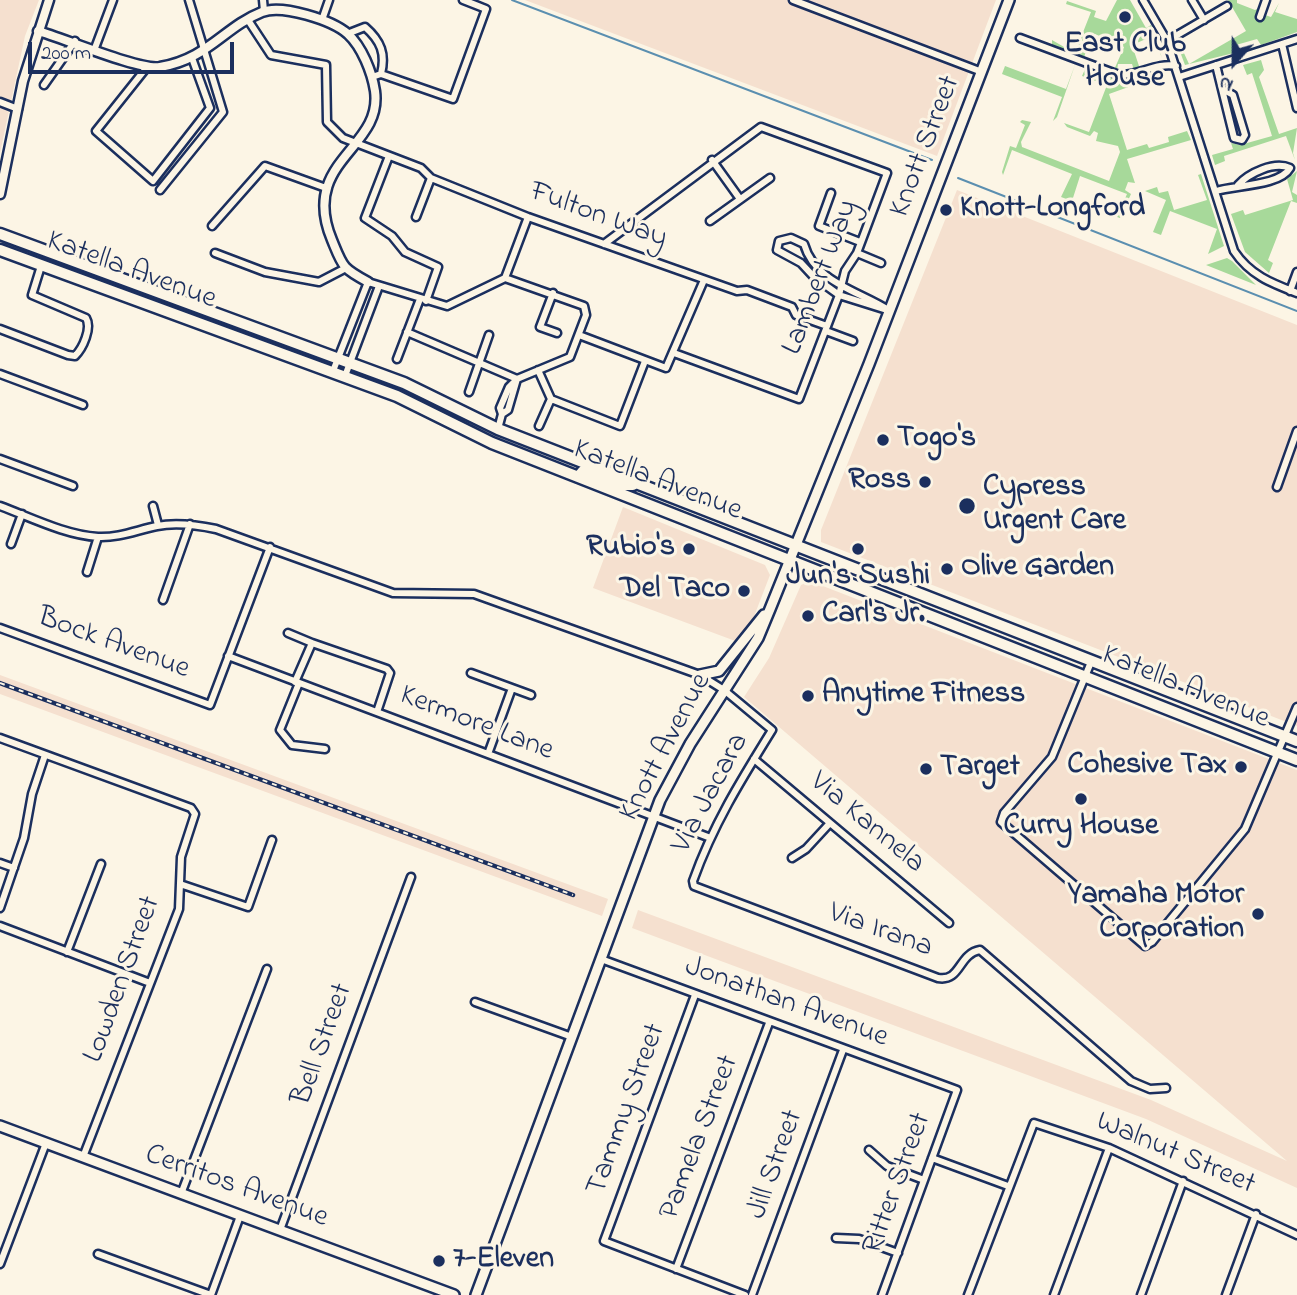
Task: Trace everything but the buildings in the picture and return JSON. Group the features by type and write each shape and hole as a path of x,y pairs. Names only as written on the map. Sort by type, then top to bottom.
{"main road":[{"name":"Knott Street","path":"890,311 1009,0"},
{"name":"Katella Avenue","path":"0,234 404,383 498,429 1297,741"},
{"name":"Katella Avenue","path":"0,250 345,376 420,407 492,443 1297,760"},
{"path":"112,292 117,277"},
{"name":"Knott Avenue","path":"476,1295 654,817 690,744 758,638 890,311"},
{"path":"578,477 583,471 621,485 640,485"},
{"path":"700,675 719,671 770,609"},
{"name":"Cerritos Avenue","path":"0,1126 454,1295"}],"street":[{"path":"0,194 38,31 50,0"},
{"path":"94,48 113,0"},
{"path":"160,190 223,112 189,0"},
{"path":"263,0 264,11"},
{"path":"322,20 329,0"},
{"path":"372,77 381,74 453,99 486,9 463,0"},
{"path":"793,0 982,72"},
{"path":"1143,0 1167,41 1234,251 1244,265 1259,278 1294,292 1297,272"},
{"path":"1192,0 1204,20"},
{"path":"1260,17 1266,0"},
{"path":"1167,41 1227,6"},
{"path":"38,31 75,41 147,67 158,68 205,52 264,11 286,10 322,20 348,34 361,52 372,77 375,108 356,143 335,167 326,188 326,225 344,269 379,286 447,306 505,278 584,306 586,315 569,357 517,379 509,387 500,408 502,414 498,429"},
{"name":"Fulton Way","path":"248,20 271,55 326,65 327,122 343,138 421,167 432,178 528,217 704,280 792,307 796,314 853,341"},
{"path":"348,34 365,27 375,36 384,53 381,74"},
{"path":"1020,38 1114,74 1135,74 1167,64 1175,66"},
{"path":"1180,77 1297,39"},
{"path":"44,85 75,41"},
{"path":"1282,44 1294,72 1289,82 1297,108"},
{"path":"147,67 96,131 153,181 210,108 192,58"},
{"path":"1216,65 1224,90 1222,100 1234,138 1242,140 1245,135 1233,95 1224,90"},
{"path":"0,102 18,109"},
{"name":"Lambert Way","path":"674,353 799,399 839,295 845,271 857,253 887,173 761,127 712,160"},
{"path":"389,156 365,218 392,236 405,252 438,267 397,359"},
{"path":"604,244 712,160 740,199"},
{"path":"212,226 265,166 326,188"},
{"path":"1238,185 1246,176 1276,166 1294,167"},
{"path":"1216,191 1238,185 1250,186 1282,176 1294,167"},
{"path":"416,216 432,178"},
{"path":"710,221 770,178"},
{"path":"831,193 819,226 860,242"},
{"path":"505,278 528,217"},
{"path":"791,238 801,242 809,258 828,278 869,297 890,311 839,295 819,282 802,263 777,250 779,241 791,238"},
{"path":"215,253 265,272 319,282 344,269"},
{"path":"857,253 881,263"},
{"path":"802,263 809,258"},
{"path":"0,329 68,355 75,356 79,352 89,327 86,318 32,295 41,265"},
{"path":"579,335 666,368 704,280"},
{"path":"332,372 368,282"},
{"path":"345,376 379,286"},
{"path":"553,293 540,327 558,333"},
{"path":"407,332 478,365 517,379"},
{"path":"469,392 489,335"},
{"path":"538,370 551,399 620,426 645,360"},
{"path":"0,374 83,405"},
{"path":"539,426 551,399"},
{"path":"1277,487 1297,431"},
{"path":"0,459 73,486"},
{"path":"0,506 68,531 98,537 126,534 158,525 191,524 216,529 270,547 393,593 474,593 700,675 724,690"},
{"path":"153,506 158,525"},
{"path":"11,544 22,514"},
{"path":"163,600 191,524"},
{"path":"87,572 98,537"},
{"path":"228,656 270,547"},
{"name":"Bock Avenue","path":"0,628 210,705 228,656"},
{"path":"288,633 390,671 377,712"},
{"path":"312,643 281,730 292,745 325,748"},
{"name":"Kermore Lane","path":"228,656 708,837"},
{"path":"1091,662 1052,757 1004,813 1001,822 1145,946 1152,942 1245,830 1297,707"},
{"path":"471,673 531,695"},
{"path":"488,754 512,688"},
{"name":"Via Jacara","path":"693,881 708,837 772,730 724,690"},
{"path":"0,738 45,755 32,794 24,838 0,908"},
{"name":"Lowden Street","path":"45,755 191,808 195,814 181,857 179,909 83,1157"},
{"name":"Via Kannela","path":"754,759 949,923"},
{"path":"792,858 806,849 830,823"},
{"path":"180,884 248,907 272,840"},
{"path":"0,863 14,868"},
{"path":"67,951 101,864"},
{"name":"Bell Street","path":"280,1230 411,877"},
{"name":"Via Irana","path":"693,881 699,889 938,978 948,980 953,977 972,951 980,950 1131,1081 1150,1089 1166,1088"},
{"path":"0,926 150,983"},
{"name":"Jonathan Avenue","path":"601,959 769,1023 956,1089"},
{"path":"181,1194 267,969"},
{"name":"Tammy Street","path":"676,1269 604,1241 695,995"},
{"path":"475,1002 572,1037"},
{"name":"Pamela Street","path":"676,1269 769,1023"},
{"name":"Jill Street","path":"752,1295 844,1050"},
{"name":"Ritter Street","path":"882,1295 956,1089"},
{"name":"Walnut Street","path":"1007,1186 1034,1123 1109,1148 1297,1235"},
{"path":"0,1264 46,1143"},
{"path":"1054,1295 1109,1148"},
{"path":"869,1150 887,1166 924,1180"},
{"path":"932,1158 1007,1186 968,1295"},
{"path":"1140,1295 1183,1181"},
{"path":"1226,1295 1256,1214"},
{"path":"99,1254 211,1295 240,1216"},
{"path":"836,1238 859,1239 898,1253"},
{"path":"676,1269 745,1295"}],"shaded area":[{"path":"0,0 39,0 25,36 0,153"},
{"path":"525,0 996,0 937,156"},
{"path":"957,190 1297,325 1297,726 821,542 821,530"},
{"path":"623,507 765,565 770,575 753,619 738,642 593,588"},
{"path":"810,581 1297,770 1297,1188 1146,1119 632,928 638,910 1151,1100 1287,1161 744,697 769,658 801,585"},
{"path":"0,675 608,899 602,916 0,694"}],"green space":[{"path":"1117,0 1130,0 1146,28 1151,25 1162,58 1153,36 1132,45 1140,69 1134,70 1132,64 1118,64 1117,70 1114,70 1124,47 1095,34 1090,37 1084,58 1052,45 1052,40 1071,51 1076,50 1091,12 1066,4 1067,1 1096,11 1094,17 1106,21"},
{"path":"1228,0 1237,0 1237,3 1255,10 1259,8 1255,17 1262,20 1265,15 1271,17 1279,3 1275,12 1297,19 1297,32 1261,45 1257,39 1236,45 1238,52 1185,65 1176,41 1178,40 1189,64 1246,31"},
{"path":"1261,60 1264,70 1259,77 1279,134 1297,128 1293,153 1295,160 1286,136 1224,156 1225,161 1215,165 1212,155 1233,149 1231,143 1240,145 1272,136 1252,73 1247,75 1243,65"},
{"path":"1075,65 1057,117 1053,121 1062,97 1002,74 1005,66 1066,89"},
{"path":"1086,67 1090,69 1087,75 1109,83 1111,77 1133,80 1134,85 1109,94 1127,150 1147,144 1149,148 1169,142 1168,137 1187,131 1191,140 1127,159 1135,183 1128,182 1125,190 1131,194 1120,218 1117,217 1127,194 1080,176 1072,201 1061,197 1072,174 1012,150 1003,175 1002,172 1010,146 1016,148 1025,125 1020,122 1022,120 1031,122 1021,142 1022,147 1109,181 1120,152 1118,146 1096,141 1098,133 1094,131 1090,136 1067,127 1064,123 1089,132 1107,85 1082,76"},
{"path":"1297,171 1292,192 1297,195 1297,203 1291,201 1268,260 1273,263 1269,273 1245,252 1231,214 1243,210 1245,215 1293,200 1287,179"},
{"path":"1201,174 1224,246 1208,254 1217,229 1170,211 1161,235 1153,232 1166,200 1145,191 1157,187 1159,193 1168,191 1174,210 1207,200 1198,175"},
{"path":"1227,258 1232,261 1256,285 1206,265"}],"waterway":[{"path":"512,0 932,160"},
{"path":"958,178 1297,311"}],"railway":[{"path":"0,683 573,895"}],"place":[{"name":"East Club House","path":"1125,17"},
{"name":"Knott-Longford","path":"946,210"},
{"name":"Togo's","path":"883,440"},
{"name":"Ross","path":"925,482"},
{"name":"Cypress Urgent Care","path":"967,506"},
{"name":"Rubio's","path":"689,549"},
{"name":"Jun's Sushi","path":"858,549"},
{"name":"Olive Garden","path":"947,569"},
{"name":"Del Taco","path":"744,591"},
{"name":"Carl's Jr.","path":"808,616"},
{"name":"Anytime Fitness","path":"808,696"},
{"name":"Cohesive Tax","path":"1241,767"},
{"name":"Target","path":"926,769"},
{"name":"Curry House","path":"1081,799"},
{"name":"Yamaha Motor Corporation","path":"1258,914"},
{"name":"7-Eleven","path":"439,1261"}]}
